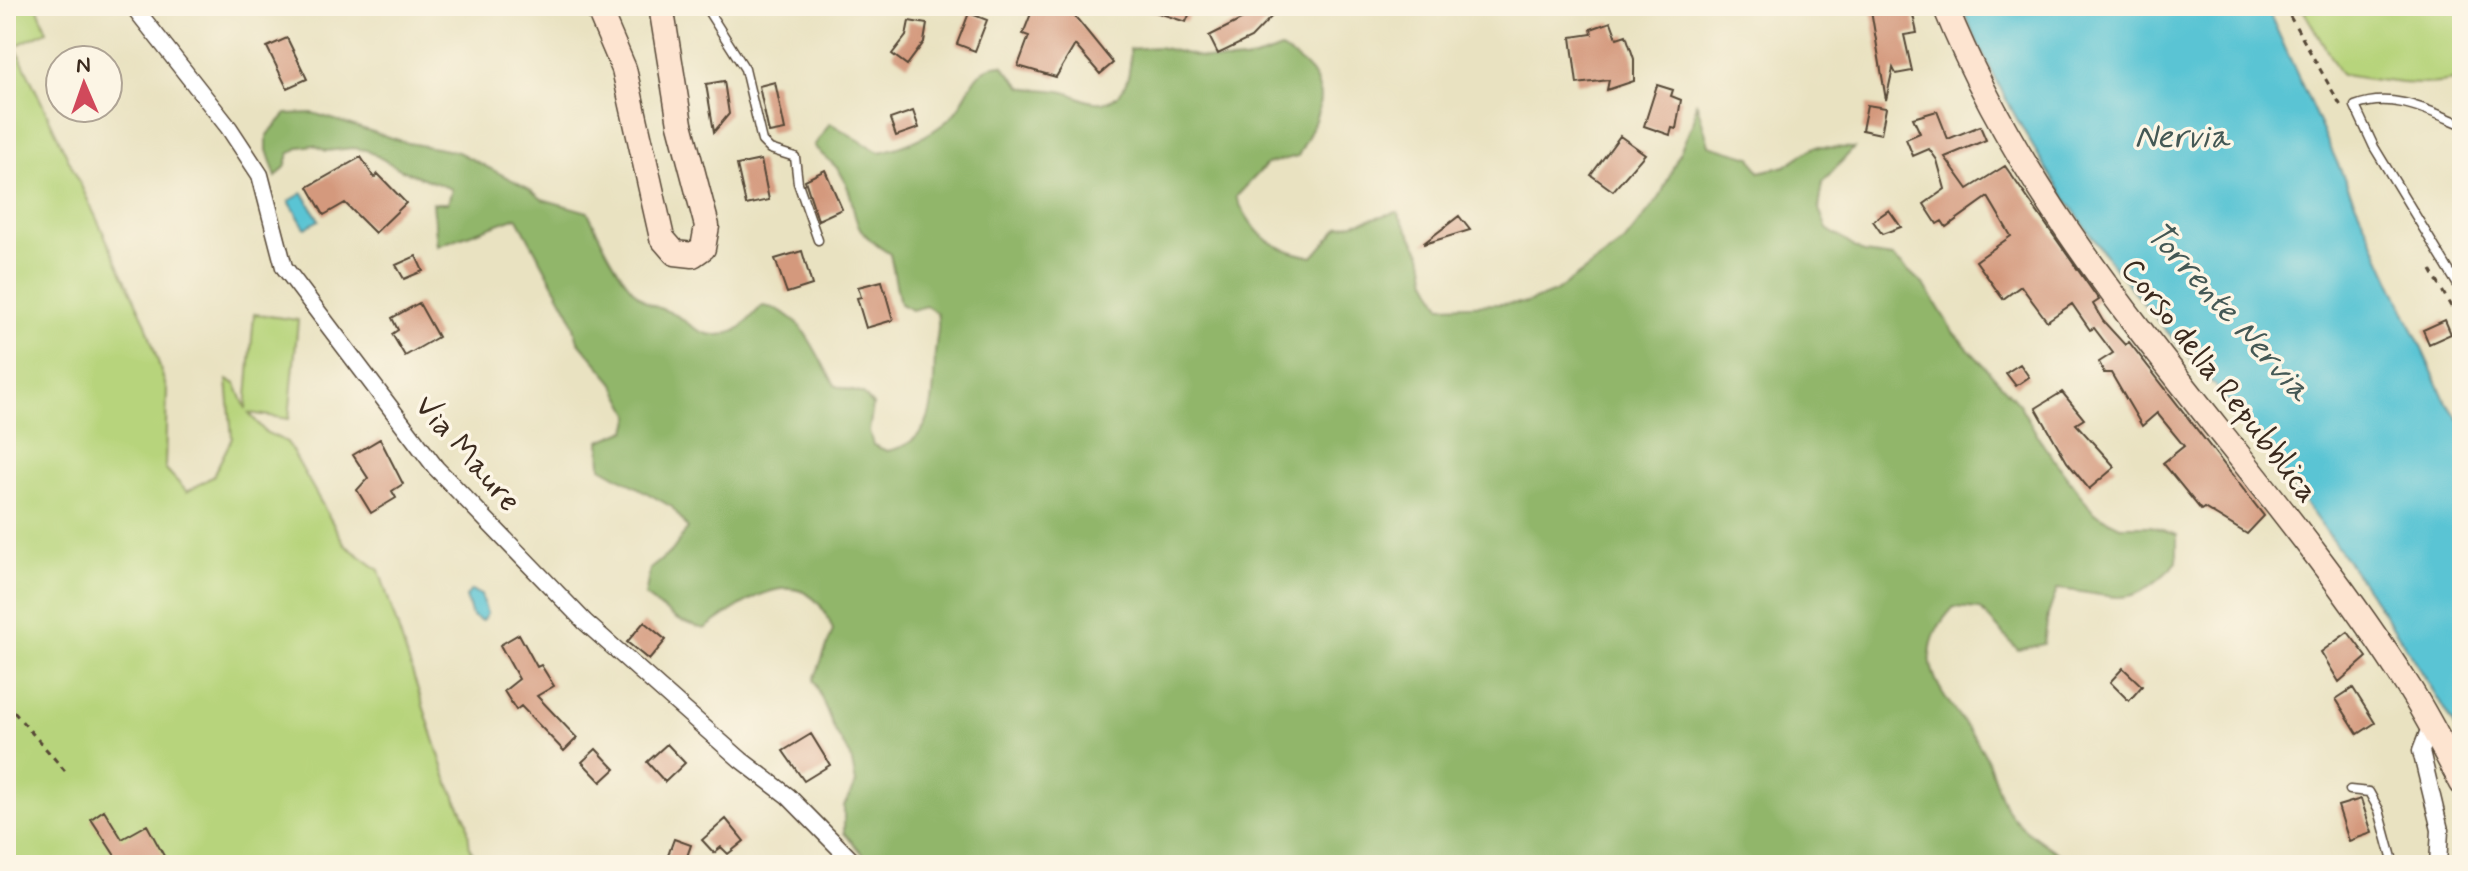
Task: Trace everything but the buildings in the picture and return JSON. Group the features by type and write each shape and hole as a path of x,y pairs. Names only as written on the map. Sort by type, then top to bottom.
{"main road":[{"path":"597,6 624,69 662,238 675,253 693,255 703,248 707,226 680,124 661,6"},
{"name":"Corso della Repubblica","path":"1945,6 1965,56 2008,142 2091,269 2280,509 2389,657 2462,783"}],"street":[{"name":"Via Maure","path":"133,6 229,128 260,175 284,267 436,468 585,622 741,760 788,796 856,865"},
{"path":"2431,725 2421,751 2440,830 2438,865"}],"lane":[{"path":"705,6 745,69 762,141 770,149 795,157 798,183 818,240"},
{"path":"2459,123 2412,104 2375,98 2355,106 2374,147 2462,292"},
{"path":"2350,790 2369,792 2379,810 2394,865"}],"path":[{"path":"6,703 66,772"},
{"path":"6,833 15,865"}],"green space":[{"path":"6,6 37,6 47,31 15,46 44,107 44,124 52,124 145,321 167,390 165,468 187,492 213,476 232,438 227,380 236,384 246,409 254,314 298,320 289,419 249,413 265,432 287,442 345,545 379,570 448,782 467,821 470,849 482,865 6,865"},
{"path":"2301,6 2462,6 2462,78 2418,84 2341,75"},
{"path":"1158,47 1233,61 1263,56 1281,49 1299,61 1318,84 1320,96 1314,124 1298,156 1267,164 1236,197 1243,210 1266,239 1286,250 1313,257 1339,227 1397,212 1422,254 1427,280 1441,306 1527,303 1555,292 1624,242 1660,197 1694,120 1696,101 1709,145 1751,157 1759,172 1785,166 1814,147 1854,148 1823,182 1819,209 1827,229 1864,253 1893,257 1925,286 1954,333 2019,404 2044,446 2094,513 2120,526 2150,526 2177,535 2177,562 2146,589 2133,595 2121,597 2057,589 2048,615 2044,644 2018,650 1980,609 1954,607 1938,628 1931,648 1932,667 1938,685 1986,757 2007,809 2029,833 2073,865 873,865 844,833 844,806 856,783 851,757 835,731 814,680 833,630 822,607 808,594 792,589 775,590 757,596 704,629 678,620 645,596 650,569 672,551 688,528 672,507 601,467 600,441 627,430 631,416 613,382 578,341 570,314 517,217 437,246 433,203 448,203 452,189 402,170 366,150 326,151 314,145 300,147 289,154 285,167 276,177 267,150 267,135 286,114 313,113 408,143 458,152 528,188 542,199 588,212 612,260 636,294 698,330 711,335 735,331 762,306 789,316 807,336 836,386 863,394 873,405 869,431 873,445 887,451 915,438 924,428 929,415 934,386 937,313 926,306 912,310 900,304 890,254 864,234 840,172 814,146 830,123 879,152 915,140 948,120 982,71 1002,65 1022,87 1065,92 1089,101 1110,100 1118,95 1127,79 1130,49"}],"water":[{"name":"Nervia","path":"1961,6 2266,6 2445,400 2462,424 2462,741 2411,654 2321,525 2209,378 2159,322 2094,239 2021,126"},
{"path":"303,193 319,220 305,228 289,201"},
{"path":"471,590 481,595 487,614 482,621 472,616 466,597"}],"water label":[{"name":"Torrente Nervia","path":"2228,312"}]}
